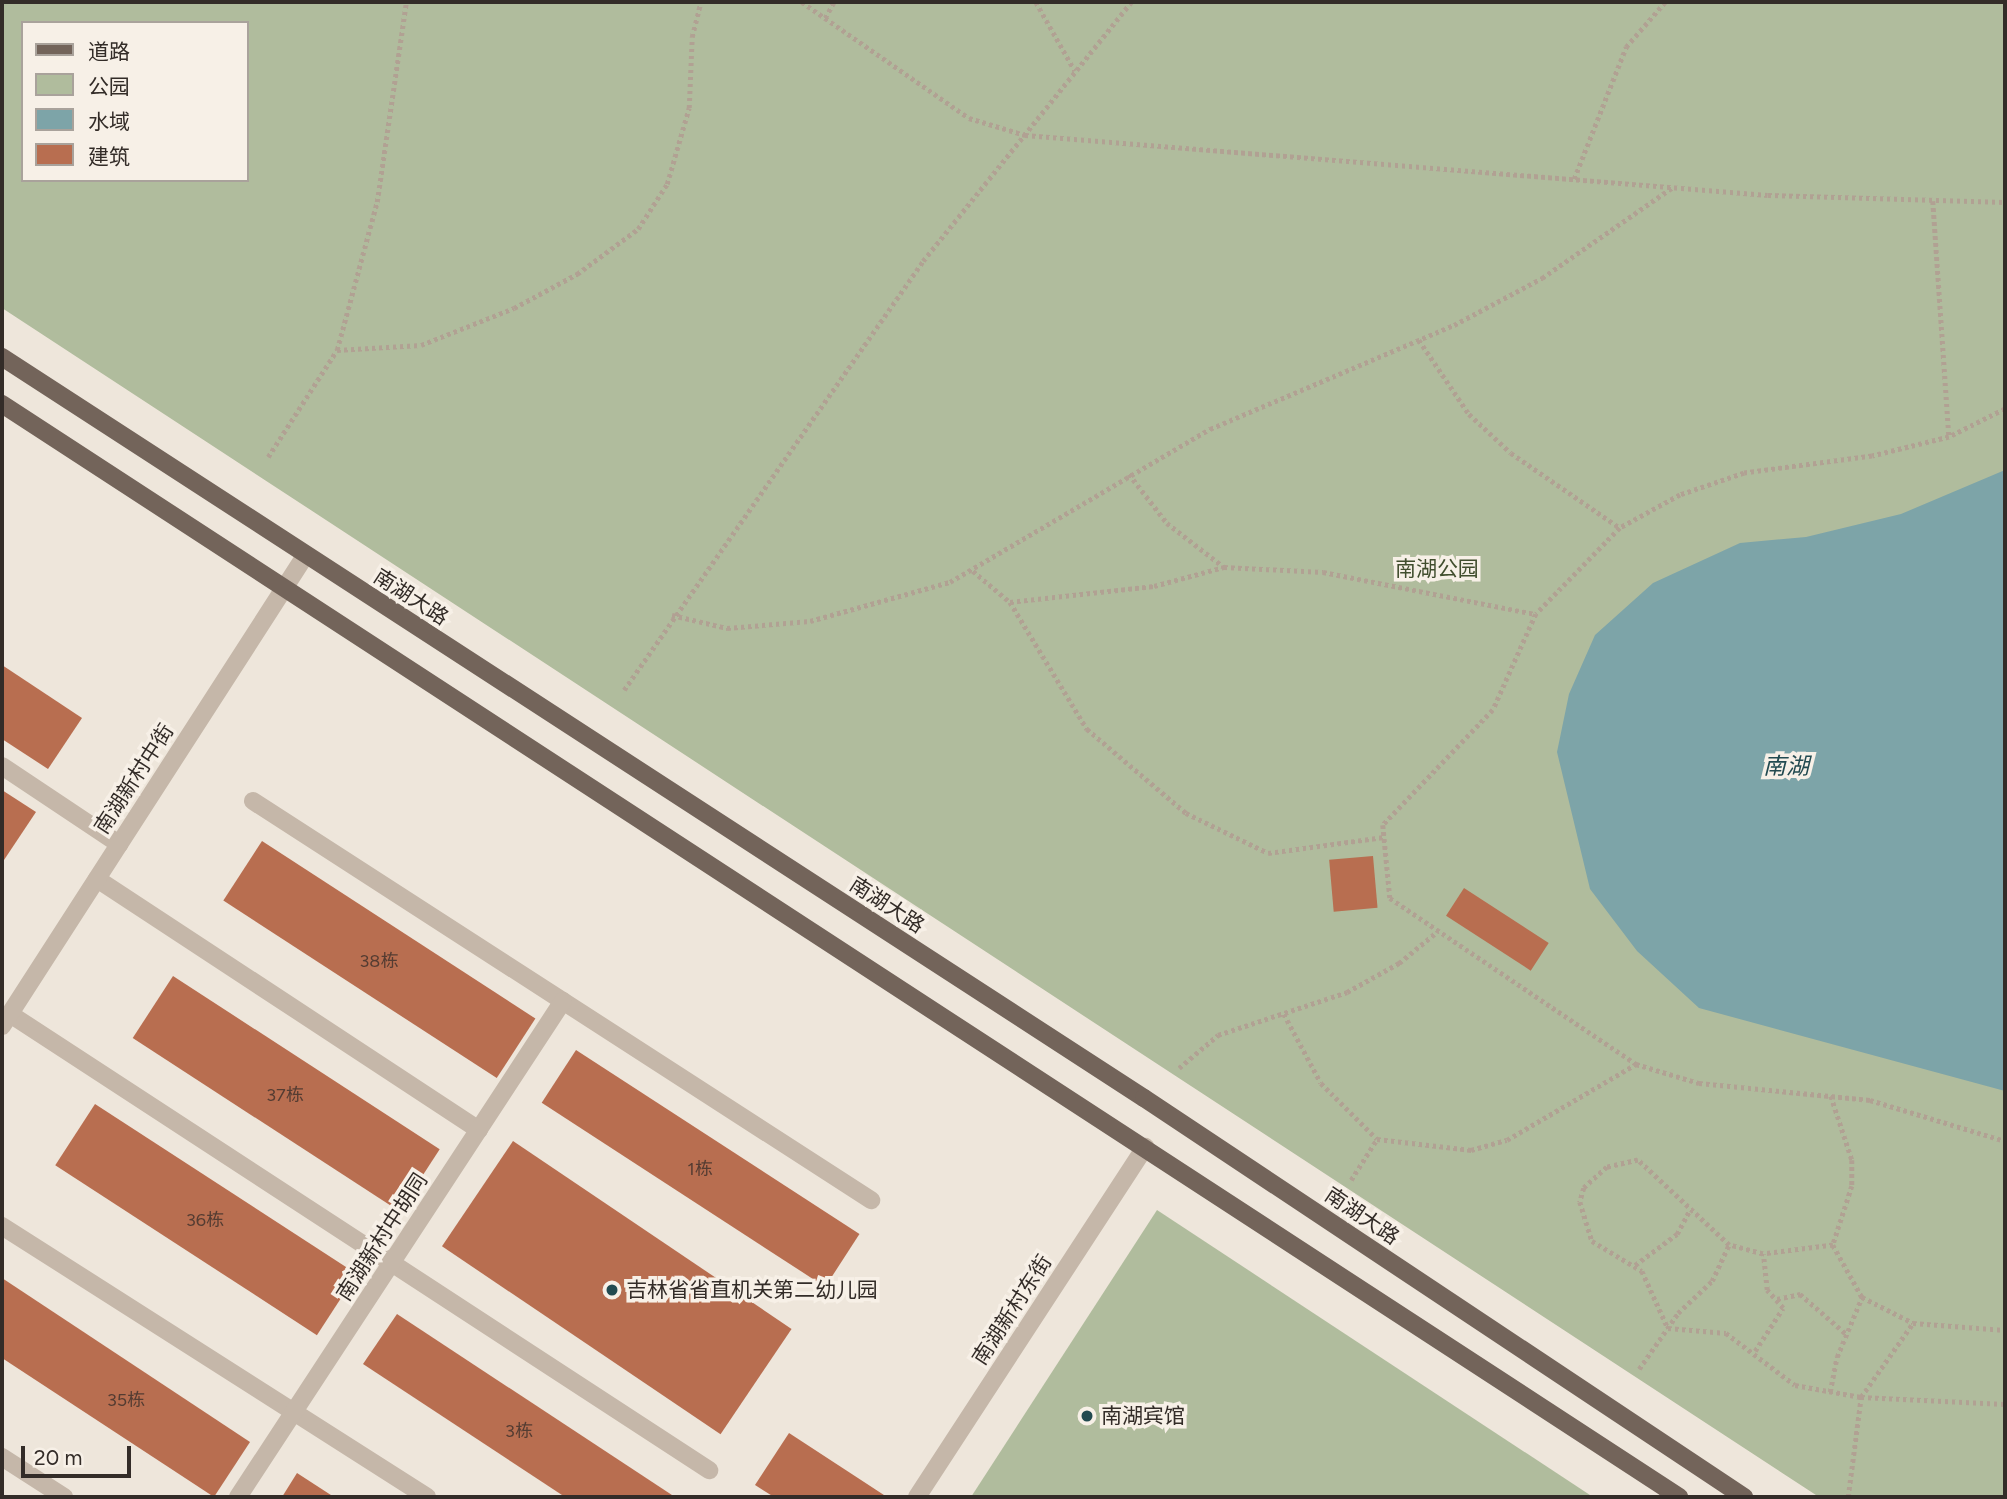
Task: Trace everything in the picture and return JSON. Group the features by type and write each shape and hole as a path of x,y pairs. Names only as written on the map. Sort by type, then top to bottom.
{"main road":[{"name":"南湖大路","path":"2,357 1144,1098 1744,1497"},
{"path":"2,404 1679,1497"}],"street":[{"name":"南湖新村中街","path":"6,1020 305,556"},
{"path":"2,766 119,844"},
{"path":"253,801 871,1200"},
{"path":"97,879 479,1130"},
{"name":"南湖新村中胡同","path":"238,1497 563,1001"},
{"path":"6,1020 391,1263 709,1470"},
{"name":"南湖新村东街","path":"917,1497 1144,1147"},
{"path":"2,1226 427,1497"},
{"path":"2,1457 64,1497"}],"path":[{"path":"268,457 337,351 377,202 406,2"},
{"path":"337,351 421,345 514,308 577,274 638,229 667,184 689,108 692,37 701,2"},
{"path":"802,2 969,118 1025,135 1673,187 1933,201 2005,202"},
{"path":"825,18 834,2"},
{"path":"1036,2 1075,71"},
{"path":"624,690 672,615 923,261 1131,2"},
{"path":"1574,179 1626,47 1665,2"},
{"path":"672,615 727,628 810,621 889,602 973,571 1129,474 1210,429 1419,340 1542,278 1673,187"},
{"path":"1933,201 1949,437"},
{"path":"1419,340 1469,414 1511,453 1620,528"},
{"path":"2005,410 1949,437 1872,456 1744,472 1680,495 1620,528 1536,614 1493,710 1383,825 1390,898 1636,1064 1699,1083 1870,1100 2005,1141"},
{"path":"1129,474 1167,523 1224,567"},
{"path":"1010,602 1154,586 1224,567 1324,572 1536,614"},
{"path":"973,571 1010,602 1087,729 1186,813 1268,853 1384,837"},
{"path":"1179,1068 1218,1035 1347,992 1399,963 1438,931"},
{"path":"1284,1014 1321,1083 1377,1139 1471,1150 1507,1140 1636,1064"},
{"path":"1831,1096 1852,1160 1852,1186 1833,1245 1862,1297 1913,1323 2005,1330"},
{"path":"1351,1180 1377,1139"},
{"path":"1668,1328 1635,1265 1592,1241 1583,1226 1580,1202 1592,1178 1638,1160 1665,1179 1690,1210 1729,1245 1763,1254 1833,1245"},
{"path":"1635,1265 1666,1245 1690,1210"},
{"path":"1639,1369 1668,1328 1712,1281 1729,1245"},
{"path":"1754,1352 1782,1319 1777,1298 1762,1274 1763,1254"},
{"path":"1777,1298 1800,1294 1845,1333"},
{"path":"1830,1392 1845,1333 1862,1297"},
{"path":"1849,1497 1861,1397 1913,1323"},
{"path":"1668,1328 1726,1333 1795,1385 1861,1397 2005,1404"}],"green space":[{"name":"南湖公园","path":"2,2 2005,2 2005,1497 1819,1497 2,308"},
{"path":"1157,1210 1593,1497 971,1497"}],"water":[{"name":"南湖","path":"2005,470 2005,1091 1699,1008 1637,951 1590,889 1557,752 1569,694 1595,635 1653,583 1740,543 1806,537 1901,514"}],"building":[{"path":"2,665 82,718 48,769 2,739"},
{"path":"2,790 36,812 2,863"},
{"path":"262,841 535,1019 497,1078 223,901"},
{"path":"1373,856 1378,908 1334,912 1329,860"},
{"path":"1464,888 1549,943 1531,971 1446,916"},
{"path":"173,976 440,1149 399,1211 133,1038"},
{"path":"576,1050 859,1234 825,1287 542,1103"},
{"path":"95,1104 357,1274 317,1335 55,1165"},
{"path":"513,1141 792,1329 721,1434 442,1246"},
{"path":"2,1278 250,1442 214,1497 2,1358"},
{"path":"397,1314 675,1497 565,1497 363,1364"},
{"path":"789,1433 887,1497 774,1497 755,1485"},
{"path":"297,1473 334,1497 282,1497"}],"place":[{"name":"吉林省省直机关第二幼儿园","path":"612,1290"},
{"name":"南湖宾馆","path":"1087,1416"}]}
